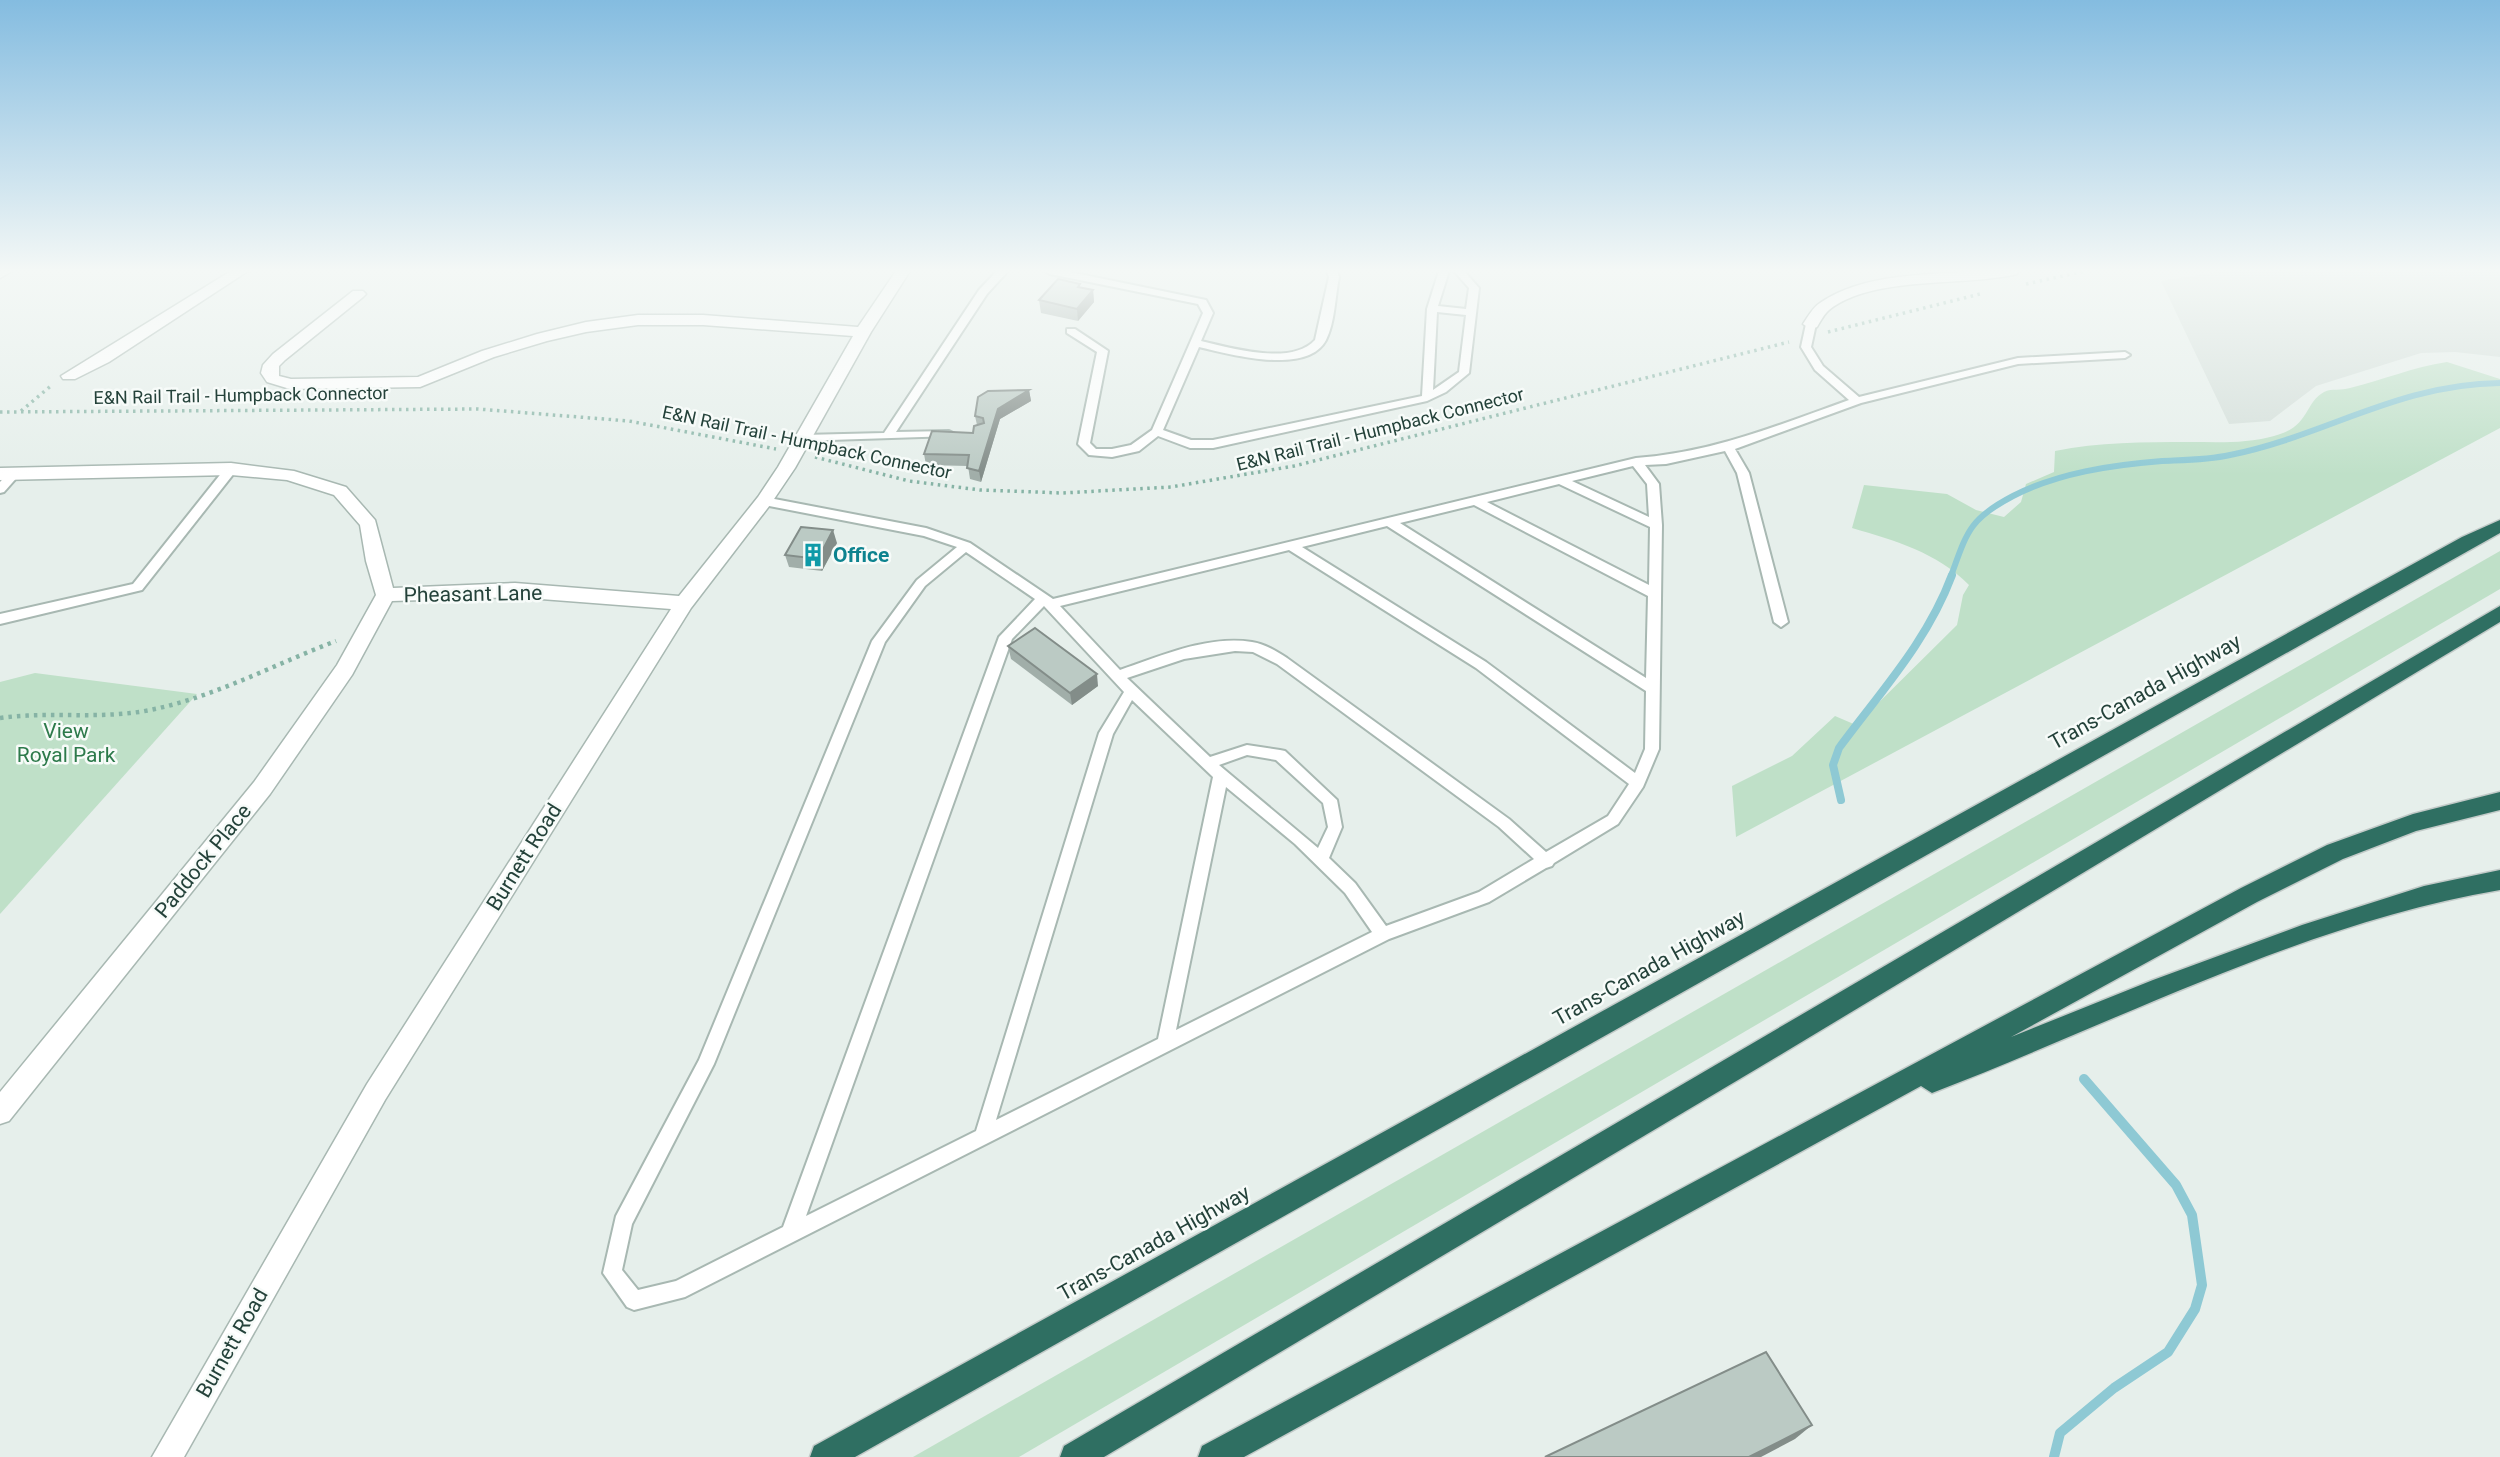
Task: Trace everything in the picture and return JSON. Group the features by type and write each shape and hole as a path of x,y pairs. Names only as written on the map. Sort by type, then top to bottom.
{"highway":[{"path":"2469,541 2500,518"},
{"name":"Trans-Canada Highway","path":"825,1457 2500,526"},
{"path":"1075,1457 1761,1054 2500,613"},
{"path":"1213,1457 2249,895 2335,852 2413,823 2500,801"},
{"path":"1836,1120 2206,968 2395,903 2470,884 2500,880"}],"street":[{"path":"69,376 134,339"},
{"path":"301,339 271,365 269,373 273,379 290,384 419,382 488,354 542,339"},
{"name":"Burnett Road","path":"167,1457 376,1092 684,603 764,501 799,446 859,339"},
{"name":"Pheasant Lane","path":"7,474 231,469 288,475 340,491 369,524 374,561 386,595 515,590 684,603"},
{"name":"Paddock Place","path":"0,1112 262,788 345,670 386,595"}],"lane":[{"path":"888,436 952,339"},
{"path":"1084,339 1103,351 1083,443 1093,452 1112,453 1135,448 1157,432 1198,339"},
{"path":"1196,343 1253,356 1291,356 1309,352 1320,339"},
{"path":"1427,398 1430,339"},
{"path":"1157,432 1190,444 1213,444 1427,398 1464,373 1468,339"},
{"path":"1807,339 1806,347 1819,368 1857,401"},
{"path":"791,1231 1006,636 1048,601 1391,523 1636,461 1666,460 1728,447 1857,401 2018,361 2125,355"},
{"path":"799,446 888,436 966,433"},
{"path":"1728,447 1743,473 1781,622"},
{"path":"966,546 921,583 879,641 706,1064 623,1222 612,1273 634,1300 678,1290 1383,934 1484,897 1547,862 1613,820 1638,783 1651,749 1656,525 1653,484 1636,461"},
{"path":"0,619 137,587 231,469"},
{"path":"0,489 7,474"},
{"path":"1560,480 1656,525"},
{"path":"764,501 926,532 966,546 1048,601 1131,691 1350,888 1383,934"},
{"path":"1478,502 1654,593"},
{"path":"1391,523 1652,688"},
{"path":"1291,546 1481,665 1638,783"},
{"path":"1117,676 1169,659 1224,646 1255,648 1282,661 1349,709 1504,823 1547,862"},
{"path":"983,1135 1106,733 1131,691"},
{"path":"1208,763 1247,750 1280,755 1330,800 1335,827 1321,860"},
{"path":"1165,1045 1222,775"}],"path":[{"name":"E&N Rail Trail - Humpback Connector","path":"0,412 390,408 513,410 662,426 799,446 909,481 968,489 1062,493 1171,487 1294,466 1778,339"},
{"path":"21,412 45,390"},
{"path":"0,718 31,713 147,710 207,693 368,631"}],"shaded area":[{"path":"2189,339 2500,339 2500,357 2455,352 2421,353 2316,386 2270,421 2229,424"}],"green space":[{"path":"2447,362 2500,379 2500,428 1736,837 1732,786 1792,756 1835,716 1856,725 1957,625 1963,595 1969,585 1943,564 1915,549 1852,528 1864,485 1947,494 1976,510 2004,517 2021,502 2026,484 2054,472 2055,451 2122,443 2263,439 2294,427 2324,392 2347,389"},
{"path":"2500,551 2500,589 1019,1457 913,1457"},
{"name":"View Royal Park","path":"35,673 197,694 0,914 0,682"}],"building":[{"path":"1029,390 998,409 979,471 967,468 969,455 924,454 932,431 973,433 974,426 984,423 983,418 975,416 978,397 988,391"},
{"path":"801,527 833,530 818,559 785,555"},
{"path":"1035,628 1097,674 1070,693 1008,646"},
{"path":"1766,1352 1812,1425 1749,1457 1545,1457"}],"waterway":[{"path":"1951,576 1966,537 1978,520 1998,504 2048,481 2085,471 2124,465 2230,455 2298,436 2362,412 2428,392 2500,383"},
{"path":"1841,800 1833,765 1839,748 1916,644 1930,622 1952,575"},
{"path":"2054,1457 2060,1433 2114,1388 2168,1352 2195,1309 2202,1285 2192,1215 2176,1185 2084,1079"}],"place":[{"name":"Office","path":"813,555"}]}
